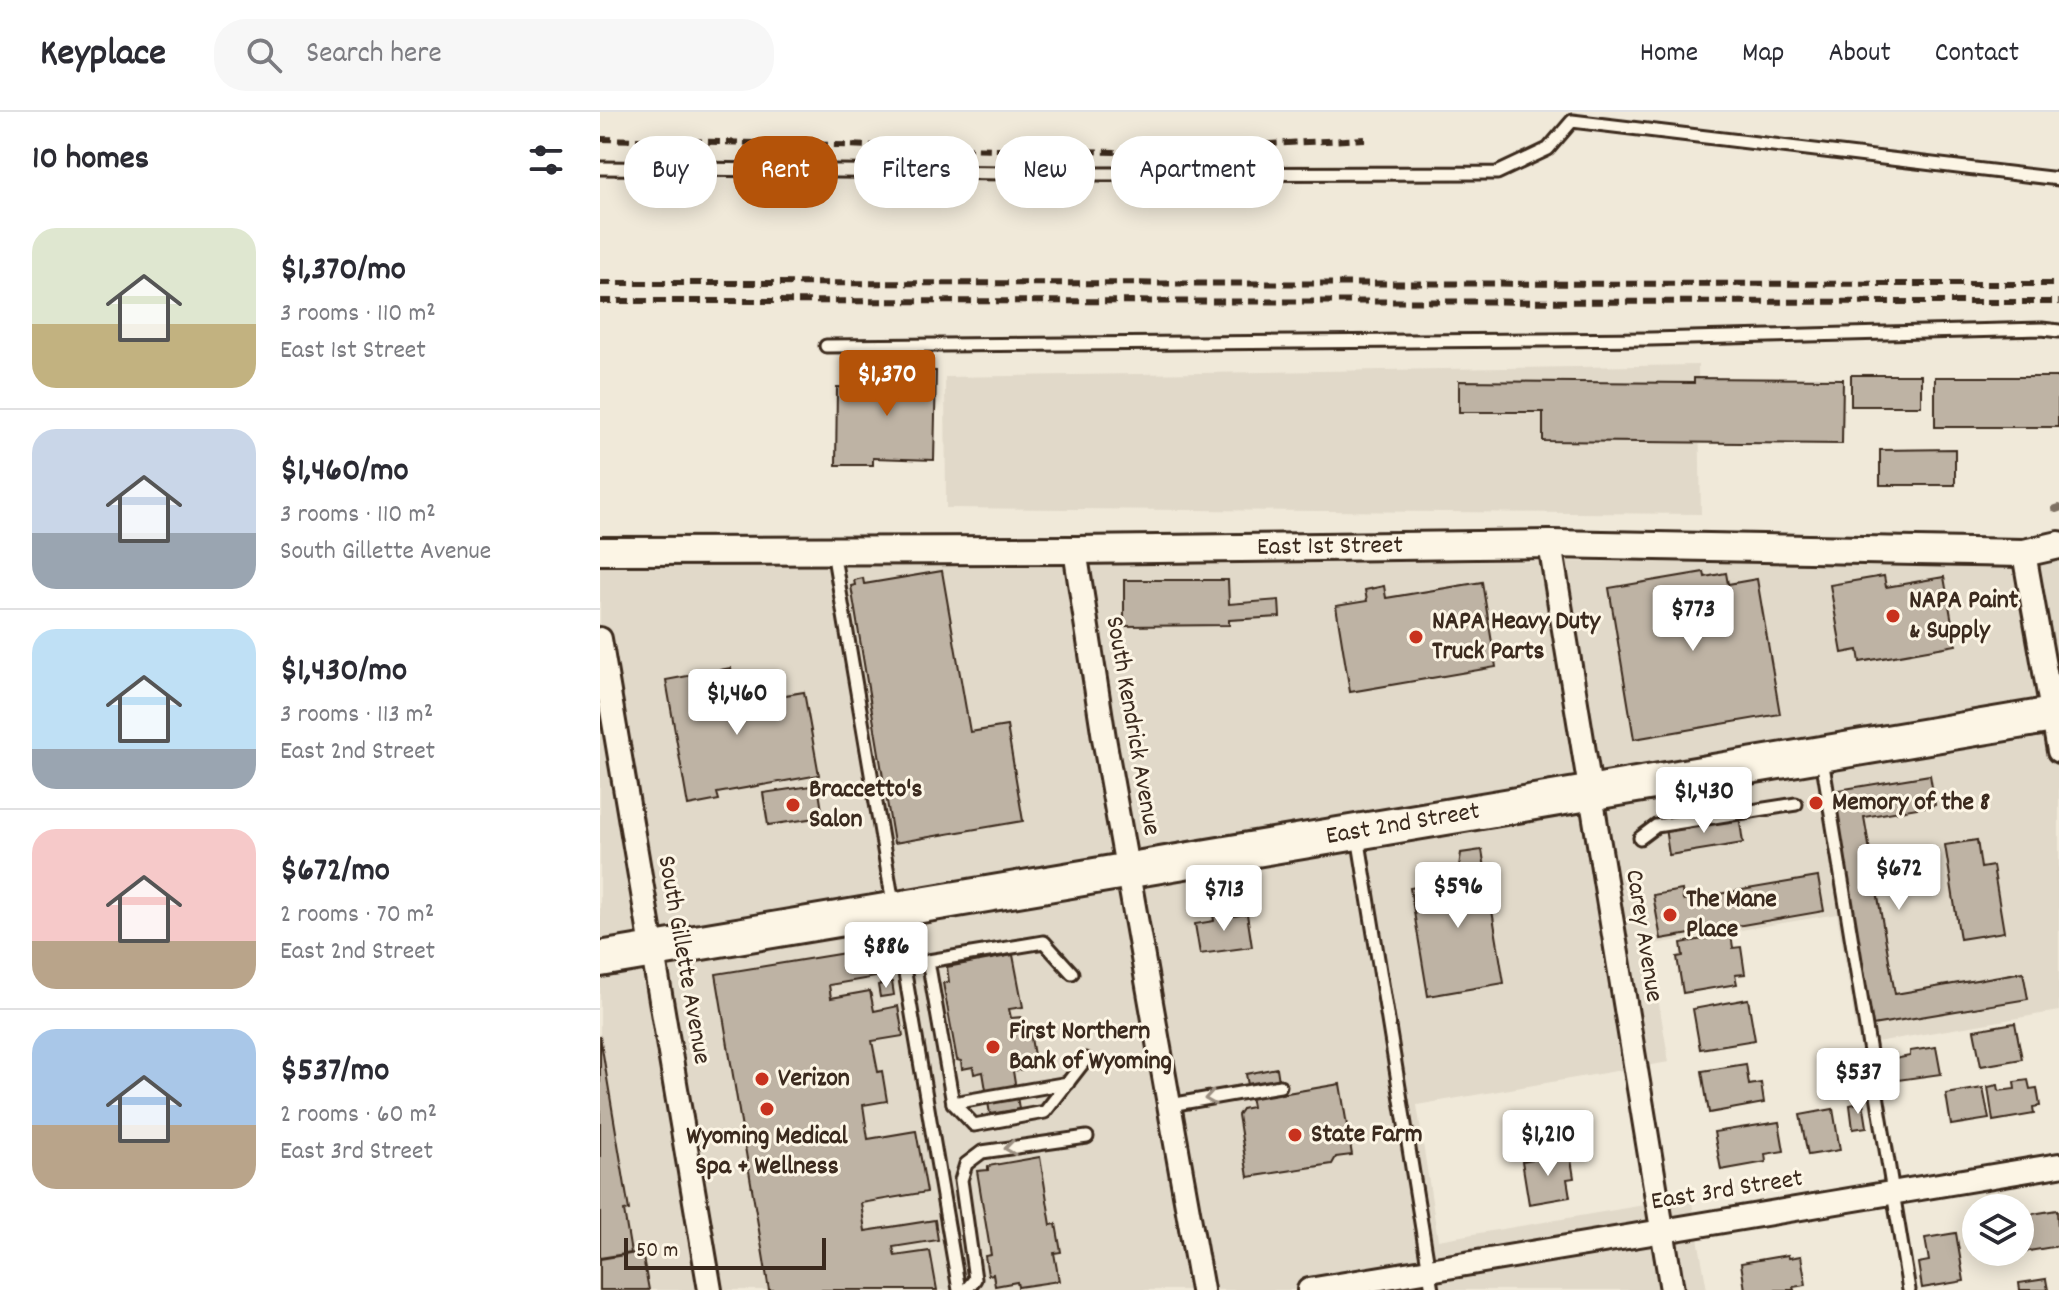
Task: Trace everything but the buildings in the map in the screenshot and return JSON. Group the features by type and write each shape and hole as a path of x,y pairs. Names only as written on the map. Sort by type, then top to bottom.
{"main road":[{"name":"East 2nd Street","path":"600,959 2056,714"}],"street":[{"name":"East 1st Street","path":"600,551 1075,550 1550,544 2024,553 2059,545"},
{"name":"Carey Avenue","path":"1550,544 1672,1290"},
{"name":"South Kendrick Avenue","path":"1075,550 1104,738 1202,1290"},
{"path":"2024,553 2056,714 2059,751"},
{"name":"South Gillette Avenue","path":"600,639 710,1290"},
{"name":"East 3rd Street","path":"1309,1290 1430,1280 1662,1230 2059,1165"}],"lane":[{"path":"600,168 1089,174 1497,173 1548,149 1572,121 2059,179"},
{"path":"826,346 1618,340 2059,331"},
{"path":"833,551 959,1290"},
{"path":"1822,755 1909,1290"},
{"path":"1640,838 1656,826 1796,804"},
{"path":"1357,831 1430,1280"},
{"path":"1072,973 1044,942 928,961 953,1103 974,1125 1045,1112 1086,1059"},
{"path":"953,1103 1068,1083"},
{"path":"1170,1105 1280,1086"},
{"path":"966,1290 975,1279 961,1180 966,1164 982,1152 1087,1137"}],"shaded area":[{"path":"1698,365 1701,514 946,508 945,377"},
{"path":"1034,561 2059,562 2059,1011 1859,1045 1837,914 1649,945 1669,1062 1417,1105 1438,1240 1691,1197 1707,1290 600,1290 600,565"}],"railway":[{"path":"600,139 1115,152 1365,139"},
{"path":"600,283 2059,284"},
{"path":"600,301 2059,302"}],"place":[{"name":"NAPA Paint & Supply","path":"1893,616"},
{"name":"NAPA Heavy Duty Truck Parts","path":"1416,637"},
{"name":"Memory of the 8","path":"1816,803"},
{"name":"Braccetto's Salon","path":"793,805"},
{"name":"The Mane Place","path":"1670,915"},
{"name":"First Northern Bank of Wyoming","path":"993,1047"},
{"name":"Verizon","path":"762,1079"},
{"name":"Wyoming Medical Spa + Wellness","path":"767,1109"},
{"name":"State Farm","path":"1295,1135"}]}
